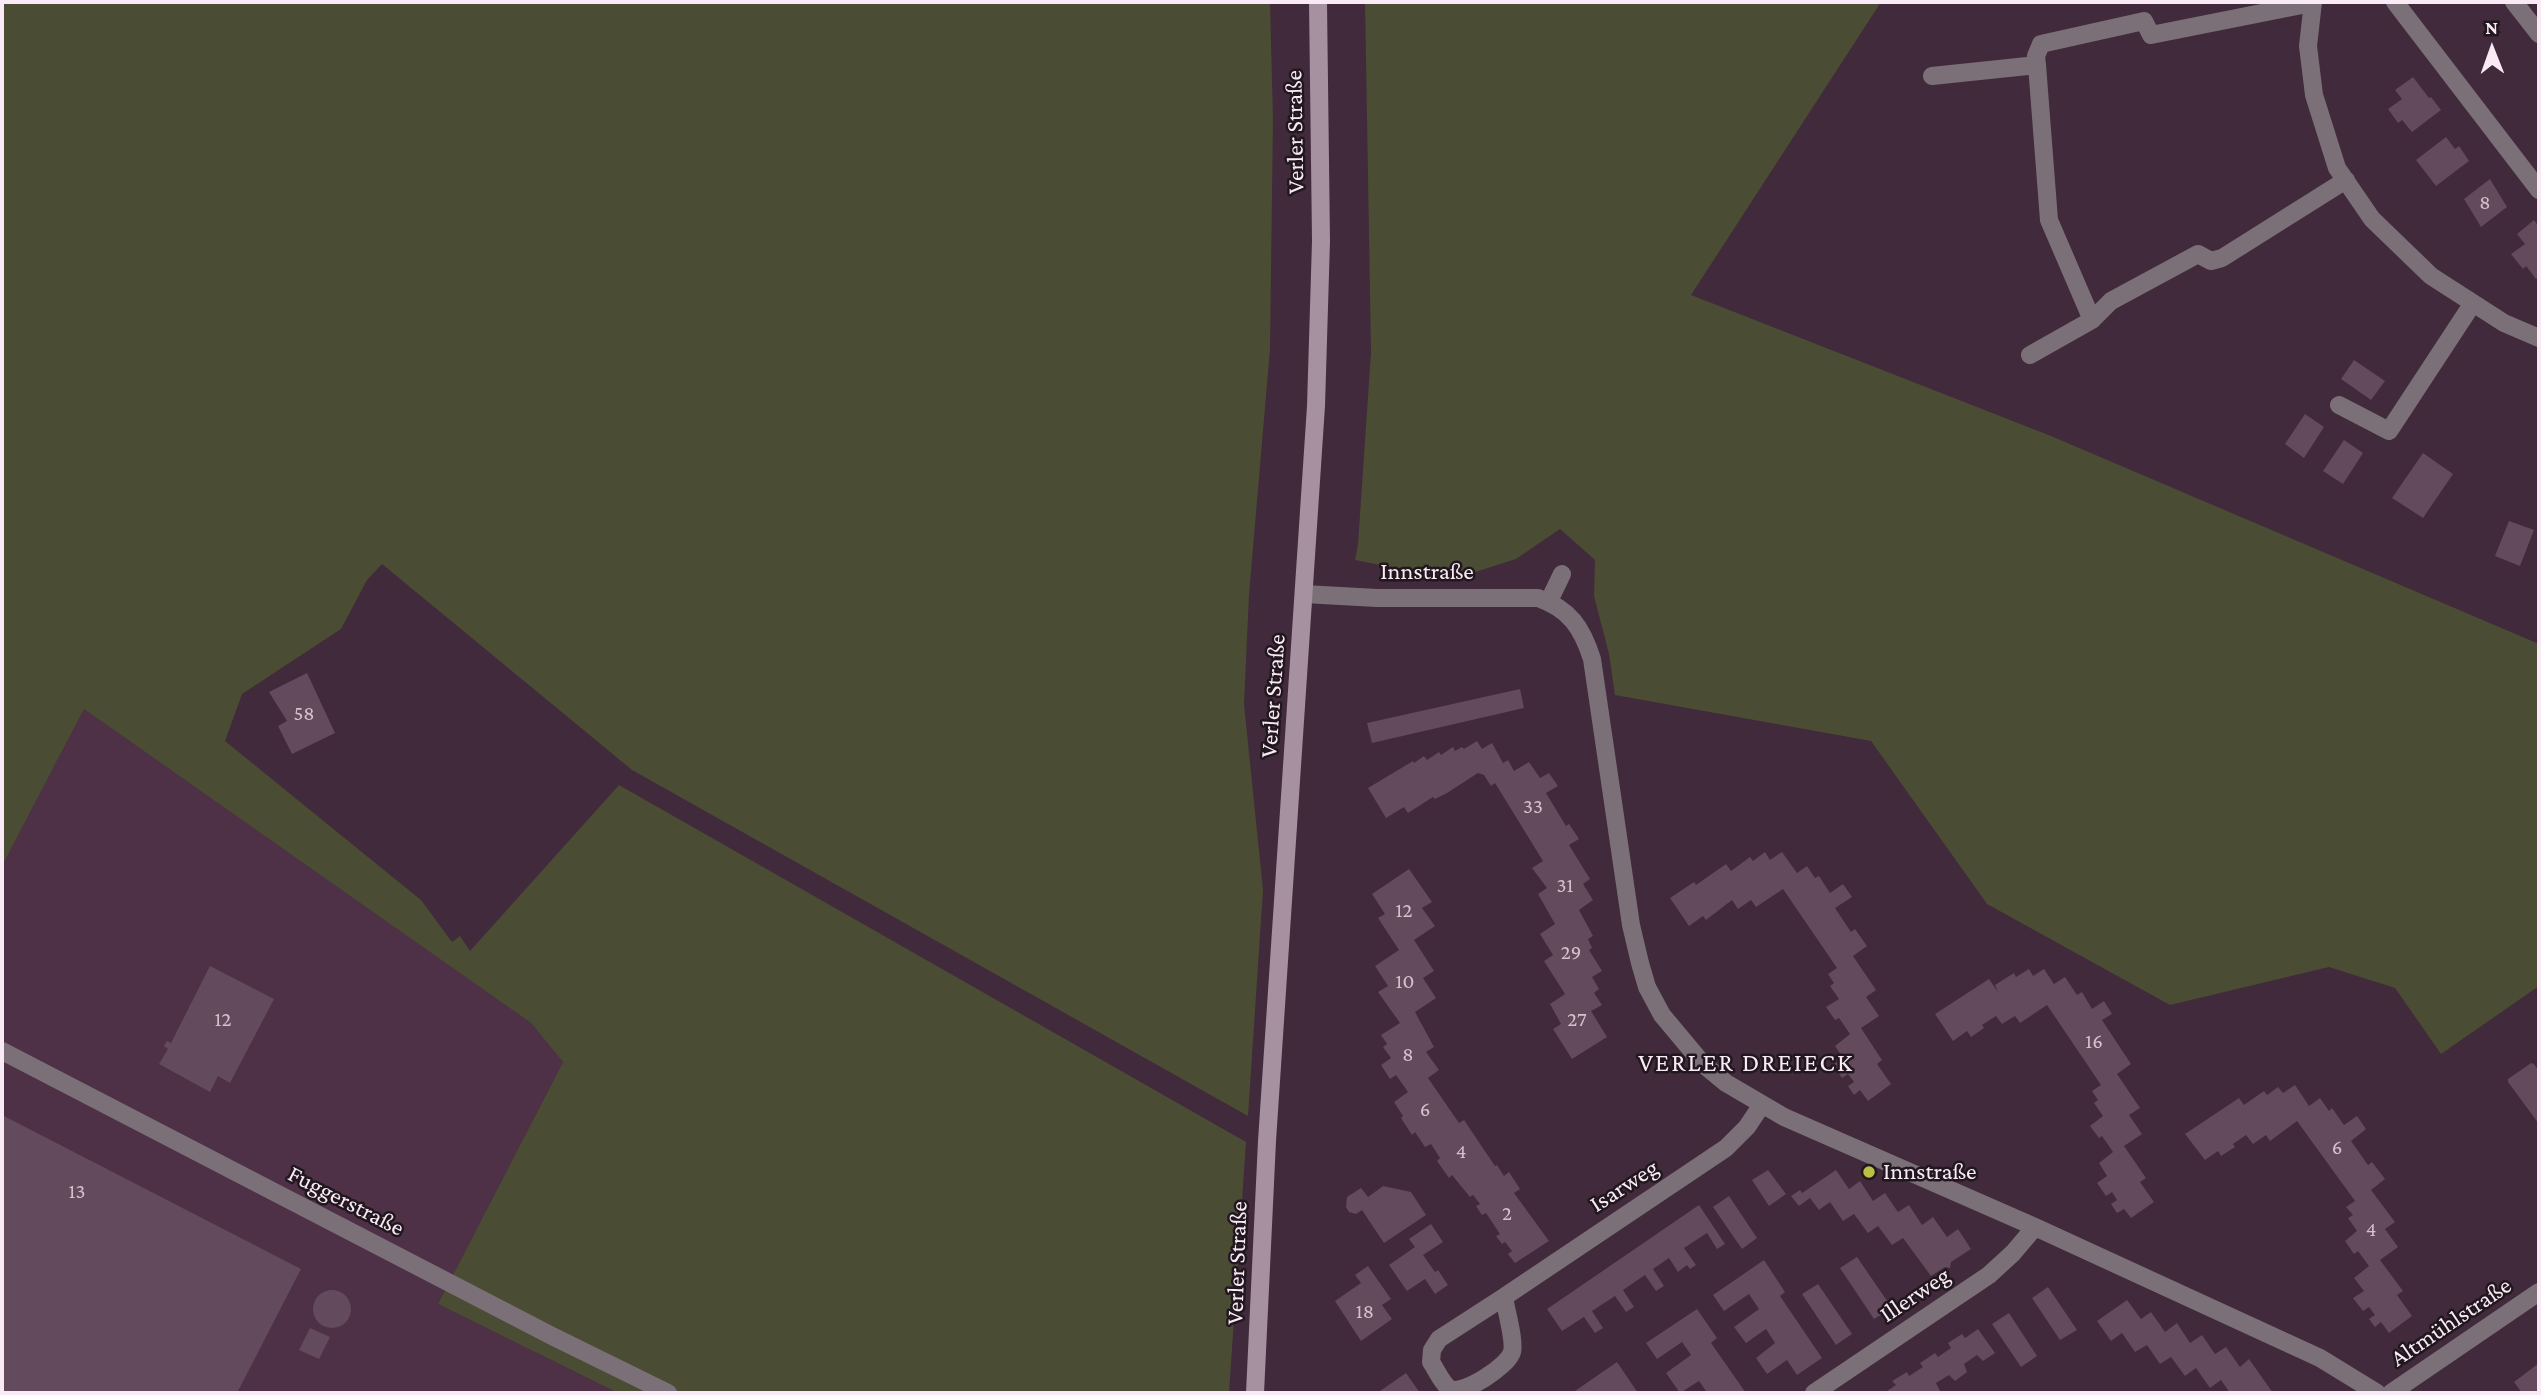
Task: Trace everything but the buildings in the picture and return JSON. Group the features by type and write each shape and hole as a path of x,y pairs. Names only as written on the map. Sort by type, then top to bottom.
{"main road":[{"name":"Verler Straße","path":"1255,1393 1267,1141 1313,466 1321,241 1318,2"}],"street":[{"path":"2395,2 2539,190"},
{"path":"2514,2 2539,34"},
{"path":"2092,320 2049,220 2036,56 2041,44 2144,21 2151,35 2313,3 2308,46 2314,95 2337,168 2372,219 2431,276 2504,323 2539,338"},
{"path":"1932,76 2037,65"},
{"path":"2029,355 2092,320 2111,301 2198,254 2211,261 2222,258 2346,180"},
{"path":"2339,405 2389,430 2473,303"},
{"path":"1562,574 1549,601 1567,614 1583,632 1592,659 1630,925 1647,987 1662,1015 1703,1064 1726,1083 1761,1105 2320,1358 2378,1393"},
{"name":"Innstraße","path":"1304,594 1522,597 1549,601"},
{"name":"Fuggerstraße","path":"2,1051 552,1336 668,1393"},
{"name":"Isarweg","path":"1504,1297 1513,1350 1508,1360 1471,1388 1459,1391 1449,1388 1431,1362 1432,1350 1439,1339 1726,1148 1747,1127 1761,1105"},
{"name":"Illerweg","path":"1814,1393 1989,1275 2013,1253 2035,1227"},
{"name":"Altmühlstraße","path":"2391,1393 2539,1292"}],"shaded area":[{"path":"84,709 531,1023 563,1062 438,1304 618,1393 2,1393 2,866"}],"green space":[{"path":"2,2 1270,2 1273,119 1270,349 1249,595 1244,704 1263,890 1248,1116 632,770 382,564 367,580 341,629 242,694 225,741 421,900 452,942 460,936 470,951 619,785 1246,1142 1229,1393 618,1393 438,1304 563,1062 531,1023 84,709 2,866"},
{"path":"1365,2 1881,2 1691,295 2051,436 2539,644 2539,986 2441,1054 2395,988 2329,967 2170,1005 1987,904 1871,741 1615,695 1609,654 1594,596 1595,560 1560,529 1516,559 1469,574 1421,573 1355,560 1371,352"}],"place":[{"name":"Innstraße","path":"1869,1172"}],"district":[{"name":"VERLER DREIECK","path":"1746,1063"}]}
